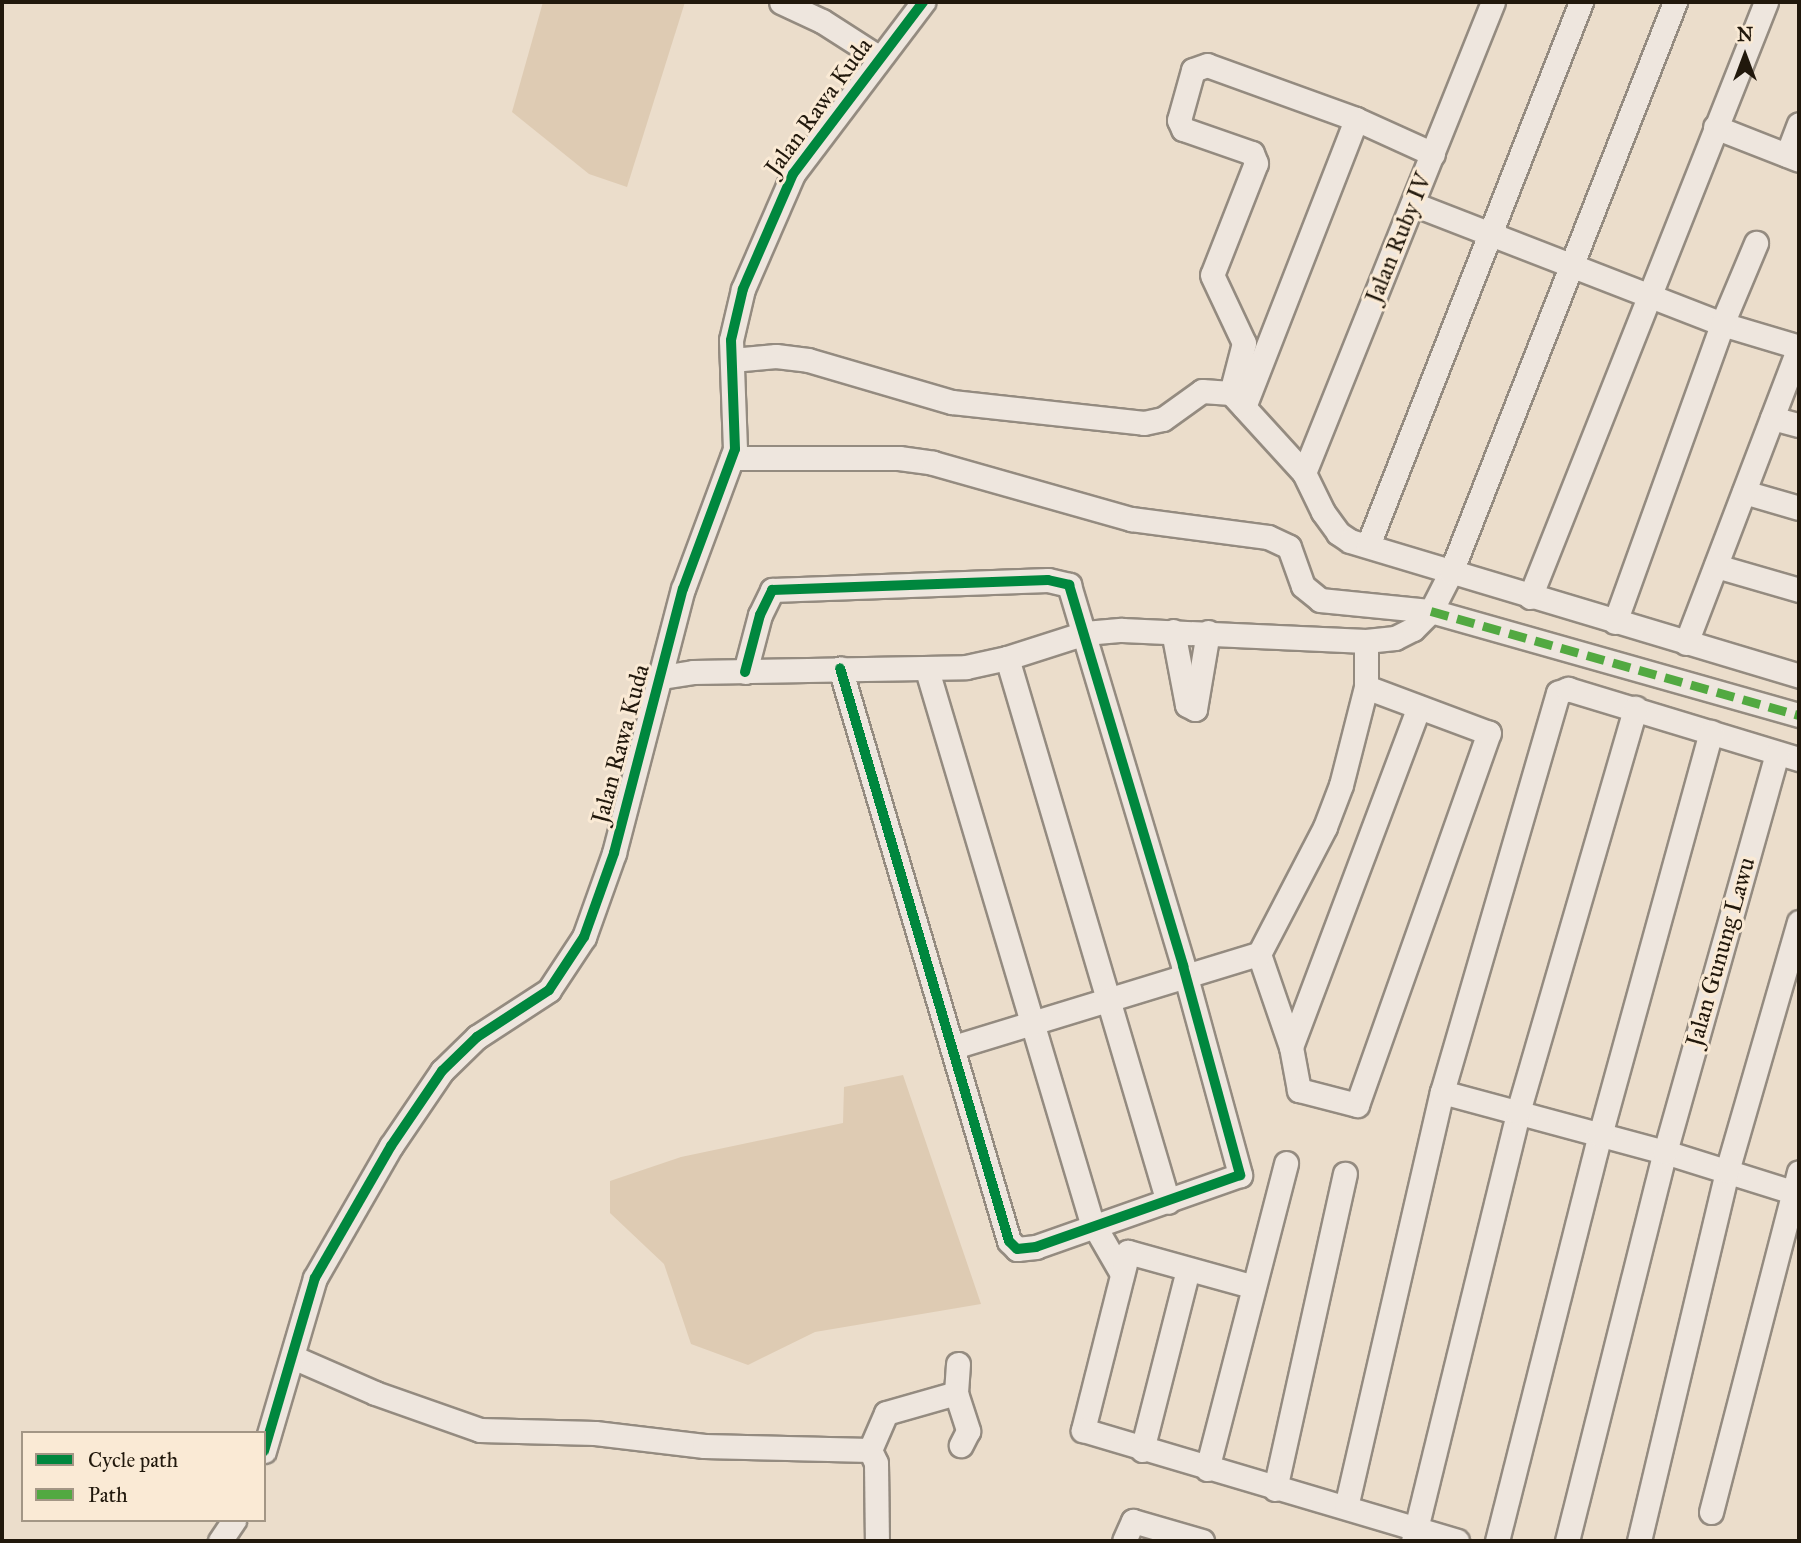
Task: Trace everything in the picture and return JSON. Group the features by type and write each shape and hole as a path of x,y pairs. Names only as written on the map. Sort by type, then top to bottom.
{"street":[{"path":"781,2 822,20 878,57"},
{"name":"Jalan Rawa Kuda","path":"266,1445 295,1358 315,1278 391,1146 442,1071 477,1037 549,990 584,937 614,853 683,589 732,457 736,427 731,340 743,289 772,215 793,174 878,57 923,2"},
{"name":"Jalan Ruby IV","path":"1304,473 1493,2"},
{"path":"1368,545 1581,2"},
{"path":"1530,597 1766,2"},
{"path":"662,677 693,672 839,668 927,670 1007,659 1085,633 1173,631 1366,641 1405,634 1431,611 1451,572 1670,3"},
{"path":"1238,400 1244,343 1212,275 1256,163 1252,153 1183,129 1179,120 1193,70 1207,65 1356,119 1433,154"},
{"path":"1238,400 1356,119"},
{"path":"1715,127 1793,157 1799,124"},
{"path":"1413,204 1722,324 1799,347 1686,643"},
{"path":"1615,622 1722,324 1756,243"},
{"path":"732,360 776,356 808,360 953,402 1144,423 1163,419 1202,391 1238,400 1304,473 1338,533 1530,597 1799,676"},
{"path":"1772,418 1799,425"},
{"path":"732,457 899,458 933,463 1131,519 1268,537 1289,547 1310,595 1431,611 1799,715"},
{"path":"1744,492 1799,508"},
{"path":"1716,566 1799,590"},
{"path":"745,672 766,595 781,587 1057,580 1069,585 1241,1169 1233,1179 1036,1247 1017,1248 1009,1241 954,1047 839,668"},
{"path":"1173,631 1187,705 1195,709 1208,632"},
{"path":"954,1047 1259,954 1334,806 1366,687 1366,641"},
{"path":"1007,659 1168,1202"},
{"path":"927,670 1094,1228 1121,1272"},
{"path":"1259,954 1291,1047 1299,1090 1357,1105 1489,737 1486,730 1366,687"},
{"path":"1346,1507 1442,1092 1558,693 1568,689 1788,756"},
{"path":"1291,1047 1419,707"},
{"path":"1414,1535 1518,1112 1635,708"},
{"path":"1497,1541 1600,1135 1710,732"},
{"name":"Jalan Gunung Lawu","path":"1567,1541 1665,1152 1788,756"},
{"path":"1639,1541 1727,1171 1799,922"},
{"path":"1442,1092 1727,1171 1797,1186 1710,1512"},
{"path":"1207,1469 1251,1286 1286,1163"},
{"path":"1275,1489 1345,1174"},
{"path":"1251,1286 1188,1270 1134,1251 1128,1252 1082,1423 1090,1434 1275,1489 1346,1507 1414,1535 1457,1541"},
{"path":"1142,1450 1188,1270"},
{"path":"295,1358 375,1393 480,1430 595,1433 704,1446 870,1450"},
{"path":"958,1364 956,1394 968,1430 961,1445"},
{"path":"877,1541 876,1463 870,1450 886,1413 956,1394"},
{"path":"1124,1541 1133,1521 1195,1540"},
{"path":"220,1541 233,1522"}],"shaded area":[{"path":"543,2 685,2 627,187 589,174 512,112"},
{"path":"903,1075 981,1304 815,1332 748,1365 691,1344 664,1264 610,1213 610,1181 681,1157 843,1123 844,1087"}],"marked path":[{"path":"1431,611 1799,715"}],"cycle path":[{"path":"266,1444 315,1278 391,1146 442,1071 477,1037 549,990 584,937 614,853 683,589 735,449 731,340 743,289 793,174 923,2"},
{"path":"745,672 760,615 772,590 1048,580 1069,585 1183,966 1240,1175 1036,1247 1017,1249 1009,1241 840,668"}]}
